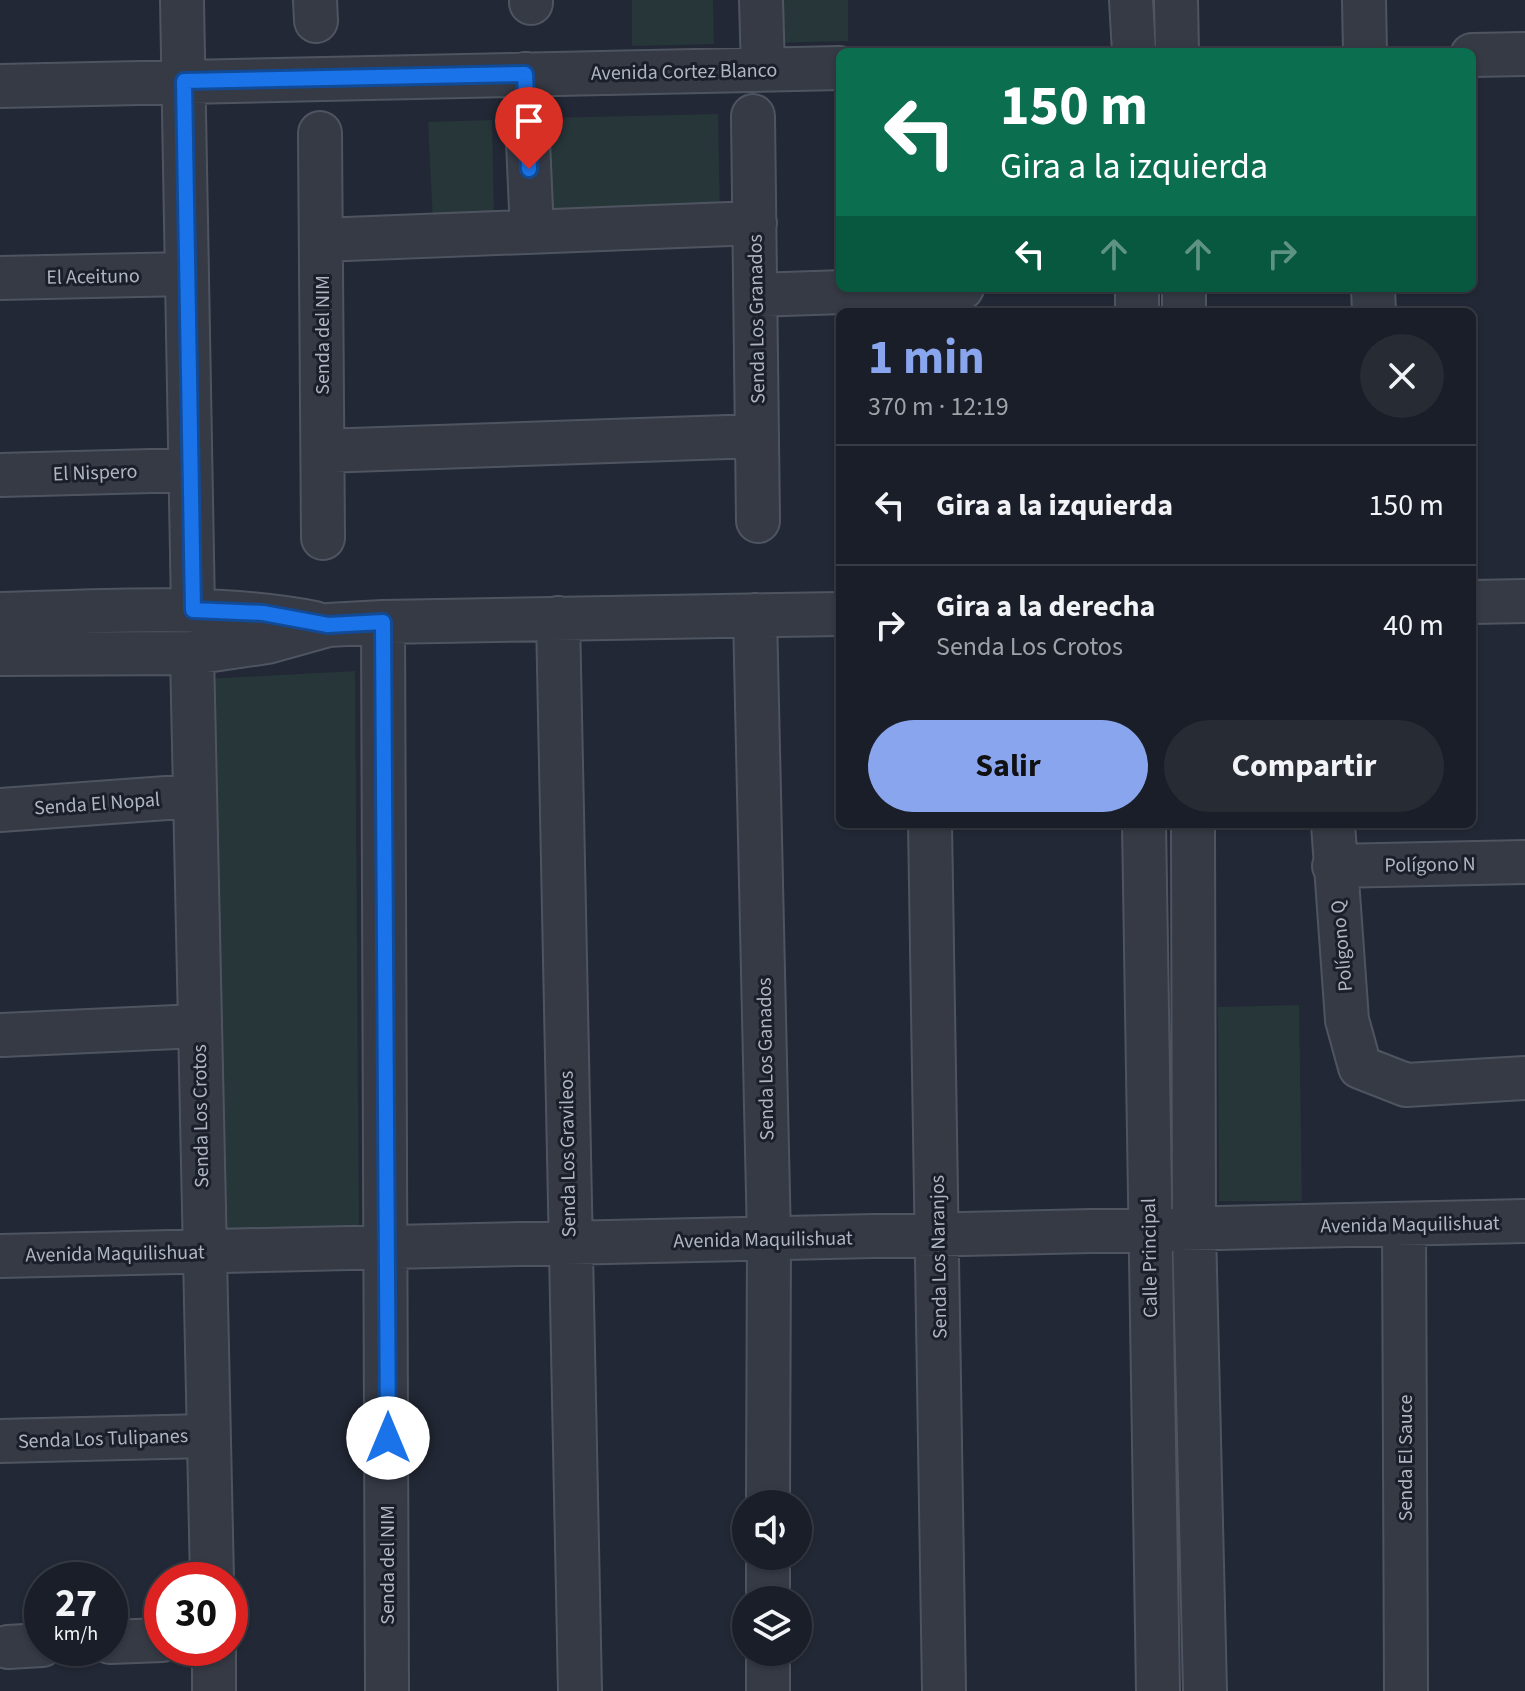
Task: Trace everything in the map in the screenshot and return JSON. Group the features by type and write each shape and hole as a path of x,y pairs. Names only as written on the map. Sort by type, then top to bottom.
{"street":[{"path":"182,0 193,610"},
{"path":"761,0 763,69"},
{"path":"1131,0 1134,48"},
{"path":"1176,0 1177,48"},
{"path":"1364,0 1365,48"},
{"path":"1476,55 1525,54"},
{"name":"Avenida Cortez Blanco","path":"0,86 836,68"},
{"path":"525,74 532,232"},
{"name":"Senda Los Granados","path":"753,116 758,521"},
{"name":"Senda del NIM","path":"320,133 323,538"},
{"path":"321,240 755,223"},
{"name":"El Aceituno","path":"0,278 186,274"},
{"path":"756,295 844,292"},
{"path":"323,451 757,436"},
{"name":"El Nispero","path":"0,475 189,470"},
{"path":"1476,602 1525,601"},
{"path":"0,614 193,610 263,613 328,625"},
{"path":"0,654 192,653 267,642 328,625 383,622 836,614"},
{"name":"Senda Los Ganados","path":"755,615 769,1239 768,1490"},
{"name":"Senda Los Gravileos","path":"558,618 580,1691"},
{"name":"Senda del NIM","path":"383,622 388,1247 387,1691"},
{"name":"Senda Los Crotos","path":"192,653 206,1436 211,1562"},
{"name":"Senda El Nopal","path":"0,810 194,796"},
{"name":"Senda Los Naranjos","path":"930,828 944,1691"},
{"name":"Calle Principal","path":"1144,828 1148,1230 1158,1691"},
{"path":"1193,828 1194,1229 1205,1691"},
{"name":"Polígono Q","path":"1333,828 1347,1020 1360,1067 1406,1085 1525,1078"},
{"name":"Polígono N","path":"1334,866 1525,862"},
{"path":"2,1035 198,1026"},
{"name":"Avenida Maquilishuat","path":"0,1256 1525,1221"},
{"name":"Senda El Sauce","path":"1404,1224 1406,1691"},
{"name":"Senda Los Tulipanes","path":"0,1441 206,1436"},
{"path":"214,1666 214,1691"},
{"path":"768,1666 768,1691"}],"shaded area":[{"path":"632,0 713,0 714,44 632,46"},
{"path":"767,0 848,0 848,41 768,43"},
{"path":"718,114 720,218 544,219 544,118"},
{"path":"492,120 494,220 433,223 428,122"},
{"path":"355,671 359,1230 215,1235 205,679"},
{"path":"1299,1005 1302,1201 1219,1201 1218,1007"}],"route":[{"path":"388,1438 383,622 328,625 263,613 193,610 184,81 525,74 529,169"}]}
